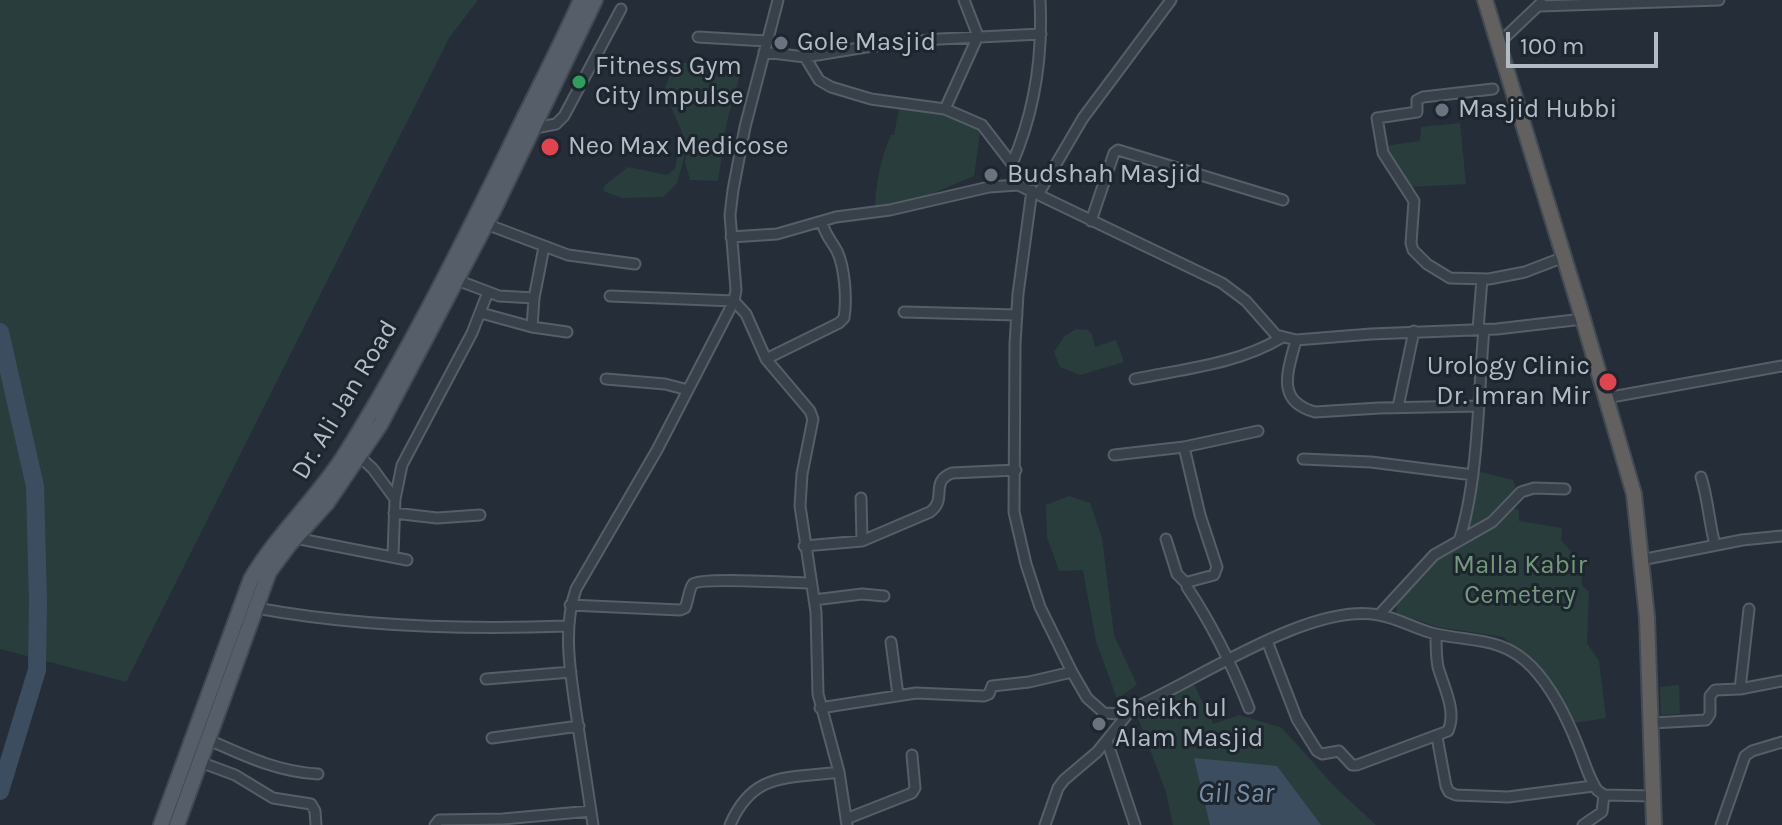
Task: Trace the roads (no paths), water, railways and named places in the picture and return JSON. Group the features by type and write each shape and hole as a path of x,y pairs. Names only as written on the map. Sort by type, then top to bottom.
{"highway":[{"path":"1485,0 1499,43 1508,86 1564,257 1634,494 1652,723 1654,825"}],"main road":[{"name":"Dr. Ali Jan Road","path":"161,825 251,579 270,549 317,495 348,451 450,270 581,0"},
{"name":"Dr. Ali Jan Road","path":"177,825 269,572 327,503 380,425 535,128 595,0"}],"street":[{"path":"769,0 773,17"},
{"path":"593,825 571,672 570,605 734,301 736,290 730,215 733,190 745,127 778,0"},
{"path":"945,109 978,36 964,0"},
{"path":"1012,164 1031,110 1041,34 1040,0"},
{"path":"1171,0 1083,118 1035,192 1017,315 1014,512 1040,607 1087,698 1104,713 1120,714 1267,641 1335,617 1355,613 1379,615 1436,634 1491,642 1508,650 1532,667 1570,725 1593,786 1604,795 1654,796"},
{"path":"1499,43 1541,3 1719,0"},
{"path":"535,128 556,124 564,116 621,9"},
{"path":"764,52 805,57 866,47 978,36 1041,34"},
{"path":"698,37 766,41"},
{"path":"805,57 819,80 831,87 871,99 945,109 982,125 1012,164 1018,185"},
{"path":"1493,89 1423,97 1417,100 1417,112 1377,118 1383,153 1414,201 1413,250 1450,278 1482,279 1525,272 1564,257"},
{"path":"1091,221 1114,153 1118,150 1283,200"},
{"path":"731,237 777,234 836,217 906,207 989,187 1018,185 1222,283 1246,301 1281,338 1296,340 1481,329 1583,319"},
{"path":"766,359 844,318 840,264 822,222"},
{"path":"486,224 544,247 587,259 635,264"},
{"path":"532,327 544,247"},
{"path":"1459,541 1473,475 1482,279"},
{"path":"457,280 488,292 521,299 534,298"},
{"path":"393,556 395,499 405,457 481,313 488,292"},
{"path":"610,296 734,301 746,314 766,359 810,411 813,419 800,492 804,546 814,600 815,666 820,708 839,772 846,822 912,793 915,788 912,755"},
{"path":"904,312 1017,315"},
{"path":"481,313 532,327 567,332"},
{"path":"1398,407 1414,331"},
{"path":"1135,379 1228,360 1267,347 1281,338"},
{"path":"1296,340 1286,382 1293,401 1305,410 1477,406"},
{"path":"1606,398 1782,366"},
{"path":"606,379 665,384 688,390"},
{"path":"1114,455 1184,447 1258,431"},
{"path":"1184,447 1200,515 1217,567 1214,575 1187,584"},
{"path":"359,456 395,499"},
{"path":"1303,459 1371,462 1473,475"},
{"path":"804,546 862,541 936,508 943,477 952,473 1016,470"},
{"path":"1701,477 1708,499 1708,518 1715,545"},
{"path":"1379,615 1420,567 1434,555 1492,522 1521,492 1534,488 1565,489"},
{"path":"861,498 862,541"},
{"path":"394,513 437,518 480,515"},
{"path":"1641,560 1782,536"},
{"path":"295,538 407,560"},
{"path":"1166,539 1177,574 1187,584 1229,659 1249,708"},
{"path":"570,605 680,610 687,605 691,587 697,582 810,583"},
{"path":"814,600 862,594 884,596"},
{"path":"256,608 383,625 568,626"},
{"path":"1740,689 1749,609"},
{"path":"1267,641 1304,733 1322,754 1339,751 1352,765 1357,765 1448,731 1451,720 1448,696 1438,667 1436,634"},
{"path":"891,642 898,695"},
{"path":"486,679 571,672"},
{"path":"820,708 898,695 935,693 984,696 989,694 992,686 1029,682 1072,672"},
{"path":"1652,723 1706,720 1710,714 1712,692 1782,681"},
{"path":"1045,825 1058,788 1072,771 1107,741 1131,710"},
{"path":"492,738 579,726"},
{"path":"1437,737 1446,786 1449,792 1456,795 1508,797 1593,786"},
{"path":"209,740 267,765 298,773 318,774"},
{"path":"1107,741 1135,825"},
{"path":"1721,825 1745,756 1782,742"},
{"path":"200,762 235,775 273,798 311,804 316,825"},
{"path":"730,825 741,802 756,787 768,782 839,772"},
{"path":"1583,825 1602,812 1604,795"},
{"path":"435,825 439,820 503,819 591,811"}],"water":[{"name":"Gil Sar","path":"1194,758 1277,766 1321,825 1210,825"}],"waterway":[{"path":"0,332 35,486 38,601 37,670 0,791"}],"place":[{"name":"Gole Masjid","path":"781,43"},
{"name":"Fitness Gym City Impulse","path":"579,82"},
{"name":"Masjid Hubbi","path":"1442,110"},
{"name":"Neo Max Medicose","path":"550,147"},
{"name":"Budshah Masjid","path":"991,175"},
{"name":"Urology Clinic Dr. Imran Mir","path":"1608,382"},
{"name":"Sheikh ul Alam Masjid","path":"1099,724"}],"park label":[{"name":"Malla Kabir Cemetery","path":"1520,581"}]}
